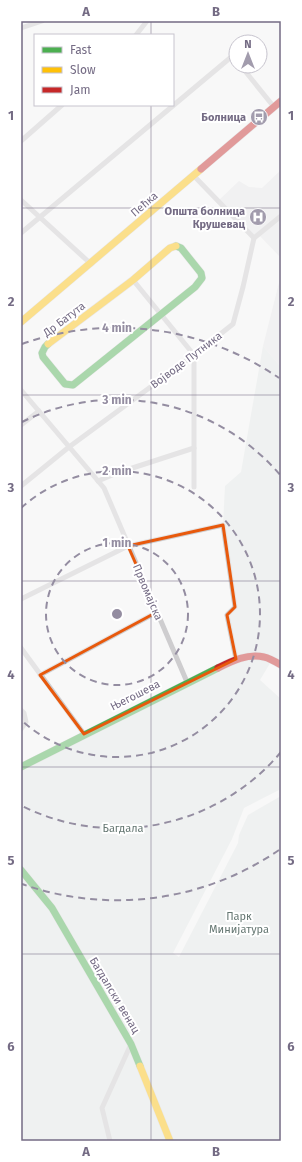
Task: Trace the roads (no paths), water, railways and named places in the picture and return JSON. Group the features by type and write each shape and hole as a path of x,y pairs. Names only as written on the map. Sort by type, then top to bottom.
{"street":[{"path":"21,28 42,21"},
{"path":"137,34 147,21"},
{"path":"174,105 228,60"},
{"path":"247,74 274,107"},
{"name":"Пећка","path":"21,322 281,101"},
{"path":"21,141 61,106"},
{"path":"21,234 173,106"},
{"path":"194,176 254,238 281,216"},
{"path":"21,200 91,264"},
{"name":"Војводе Путника","path":"21,486 70,447 194,355 233,324 254,238"},
{"name":"Др Батута","path":"176,246 181,248 191,259 201,273 202,278 189,294 73,385 65,384 43,357 42,353 45,347 133,280 170,248 176,246"},
{"path":"133,280 194,355 194,487"},
{"name":"Првомајска","path":"21,390 104,488 186,682"},
{"path":"21,425 39,411"},
{"path":"98,481 117,473 194,448"},
{"path":"21,599 128,546 223,525 236,607 227,615 236,659"},
{"path":"40,675 157,612"},
{"path":"21,648 84,734"},
{"name":"Његошева","path":"21,767 186,682 236,659 254,656 264,657 281,665"},
{"path":"21,729 24,727 26,722 23,712"},
{"name":"Багдалски венац","path":"21,870 52,908 131,1044 170,1141"},
{"path":"110,1141 102,1108 131,1044"}],"place":[{"name":"Болница","path":"259,117"},
{"name":"Општа болница Крушевац","path":"258,217"}],"park label":[{"name":"Багдала","path":"123,828"},
{"name":"Парк Минијатура","path":"239,922"}]}
